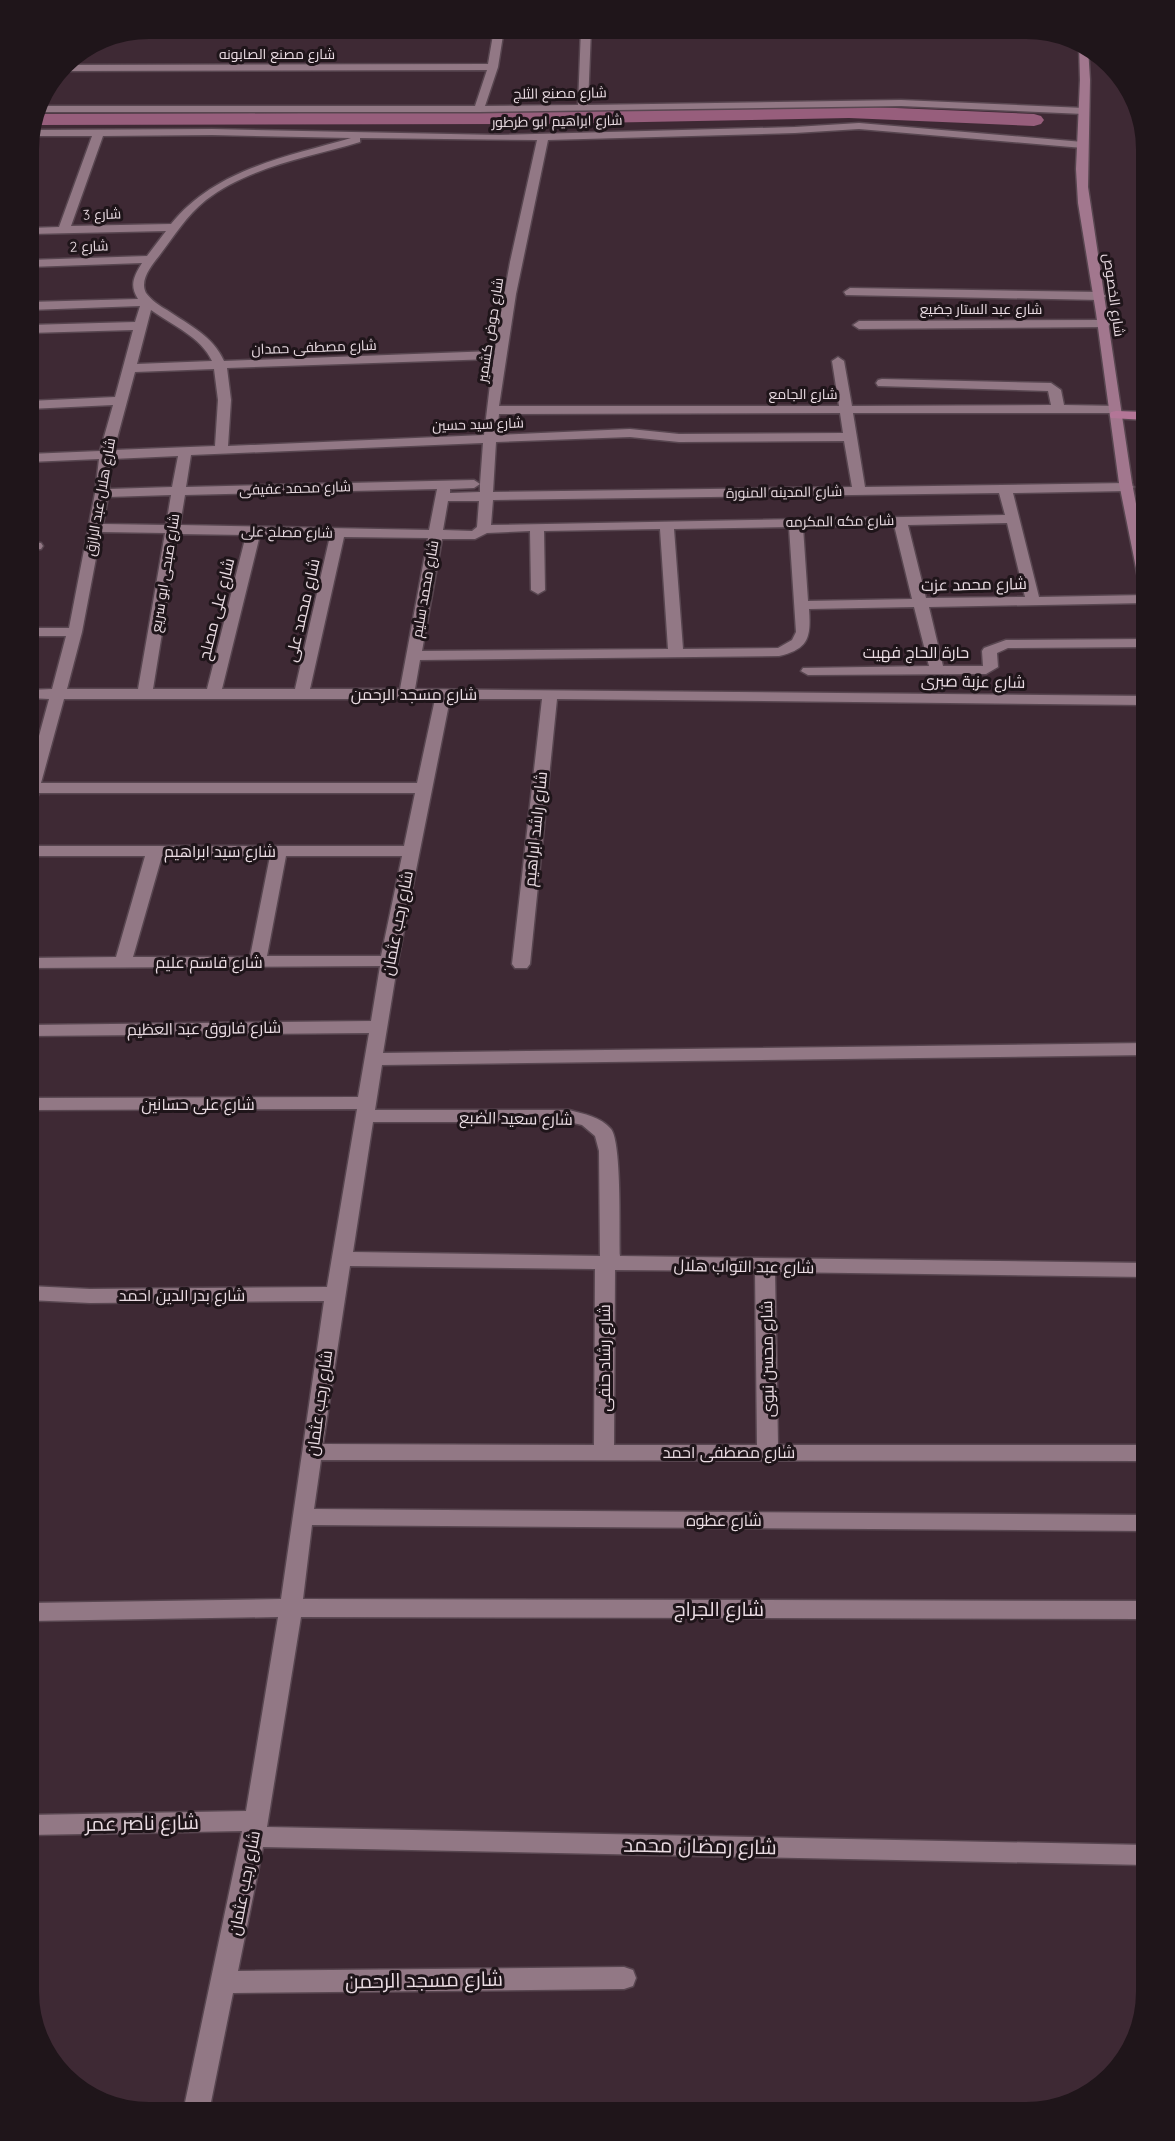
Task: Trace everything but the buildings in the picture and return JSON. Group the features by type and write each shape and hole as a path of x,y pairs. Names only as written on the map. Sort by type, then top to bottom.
{"main road":[{"name":"شارع الخصوص","path":"1084,55 1082,186 1100,296 1115,412 1136,532"},
{"path":"1115,412 1136,415"}],"street":[{"path":"479,109 493,67 497,39"},
{"path":"583,107 586,39"},
{"name":"شارع مصنع الصابونه","path":"74,68 493,67"},
{"name":"شارع مصنع الثلج","path":"46,109 479,109 901,103 1084,111"},
{"name":"شارع ابراهيم ابو طرطور","path":"40,133 212,132 543,138 859,126 1083,145"},
{"path":"64,230 99,132"},
{"path":"221,450 224,407 219,365 213,351 201,339 147,302 138,290 138,280 150,259 175,227 204,197 222,186 293,159 373,136"},
{"name":"شارع حوض كشمير","path":"481,532 500,355 522,224 543,138"},
{"name":"شارع 3","path":"39,231 175,227"},
{"name":"شارع 2","path":"39,263 150,259"},
{"path":"850,292 1100,296"},
{"path":"39,306 147,302"},
{"name":"شارع هلال عبد الرازق","path":"39,747 58,694 75,632 102,494 106,455 147,302"},
{"name":"شارع عبد الستار جضيع","path":"859,325 1104,324"},
{"path":"39,329 141,326"},
{"name":"شارع مصطفى حمدان","path":"129,368 500,355"},
{"path":"838,361 859,491"},
{"path":"882,383 1051,387 1055,390 1058,409"},
{"path":"39,405 120,401"},
{"name":"شارع الجامع","path":"493,410 1058,409 1115,412"},
{"name":"شارع سيد حسين","path":"106,455 630,433 680,438 851,437"},
{"name":"شارع صبحى ابو سريع","path":"145,694 185,452"},
{"path":"39,458 106,455"},
{"name":"شارع المدينه المنورة","path":"443,491 487,490 817,507 859,491 1127,487"},
{"path":"1005,488 1033,601"},
{"name":"شارع محمد عفيفى","path":"102,494 443,491"},
{"name":"شارع محمد سليم","path":"407,694 443,491"},
{"name":"شارع مكه المكرمه","path":"481,532 537,527 796,522 817,507 900,520 1013,519"},
{"path":"900,520 918,603 937,670"},
{"path":"414,656 779,652 796,646 801,641 803,632 796,522"},
{"path":"667,524 676,654"},
{"path":"537,527 538,590"},
{"name":"شارع مصلح على","path":"96,528 338,534 435,535 481,532"},
{"name":"شارع على مصلح","path":"213,694 254,532"},
{"name":"شارع محمد على","path":"301,694 338,534"},
{"name":"شارع محمد عزت","path":"801,605 1136,599"},
{"path":"39,632 75,632"},
{"name":"حارة الحاج فهيت","path":"808,671 989,669 989,651 1006,644 1136,643"},
{"name":"شارع مسجد الرحمن","path":"39,694 799,696"},
{"name":"شارع رجب عثمان","path":"198,2102 255,1829 291,1608 302,1516 335,1294 389,961 443,694"},
{"name":"شارع راشد ابراهيم","path":"521,964 550,694"},
{"name":"شارع عزبة صبرى","path":"799,696 1136,701"},
{"path":"39,794 424,788"},
{"name":"شارع سيد ابراهيم","path":"39,851 410,851"},
{"path":"123,963 155,851"},
{"path":"258,962 279,851"},
{"name":"شارع قاسم عليم","path":"39,963 389,961"},
{"name":"شارع فاروق عبد العظيم","path":"39,1030 379,1027"},
{"path":"373,1059 1136,1049"},
{"name":"شارع على حسانين","path":"39,1104 366,1110"},
{"name":"شارع سعيد الضبع","path":"366,1110 568,1116 588,1121 604,1133 608,1151 607,1264"},
{"name":"شارع عبد التواب هلال","path":"342,1259 1136,1270"},
{"name":"شارع رشاد حنفى","path":"604,1452 607,1264"},
{"name":"شارع محسن نبوى","path":"765,1266 768,1452"},
{"name":"شارع بدر الدين احمد","path":"39,1293 90,1296 335,1294"},
{"name":"شارع مصطفى احمد","path":"312,1452 1136,1453"},
{"name":"شارع عطوه","path":"302,1516 1136,1523"},
{"name":"شارع الجراج","path":"39,1612 291,1608 1136,1610"},
{"name":"شارع ناصر عمر","path":"39,1825 255,1829"},
{"name":"شارع رمضان محمد","path":"255,1829 1136,1855"},
{"name":"شارع مسجد الرحمن","path":"224,1982 624,1978"}],"waterway":[{"path":"43,120 539,118 849,112 1034,120"}]}
